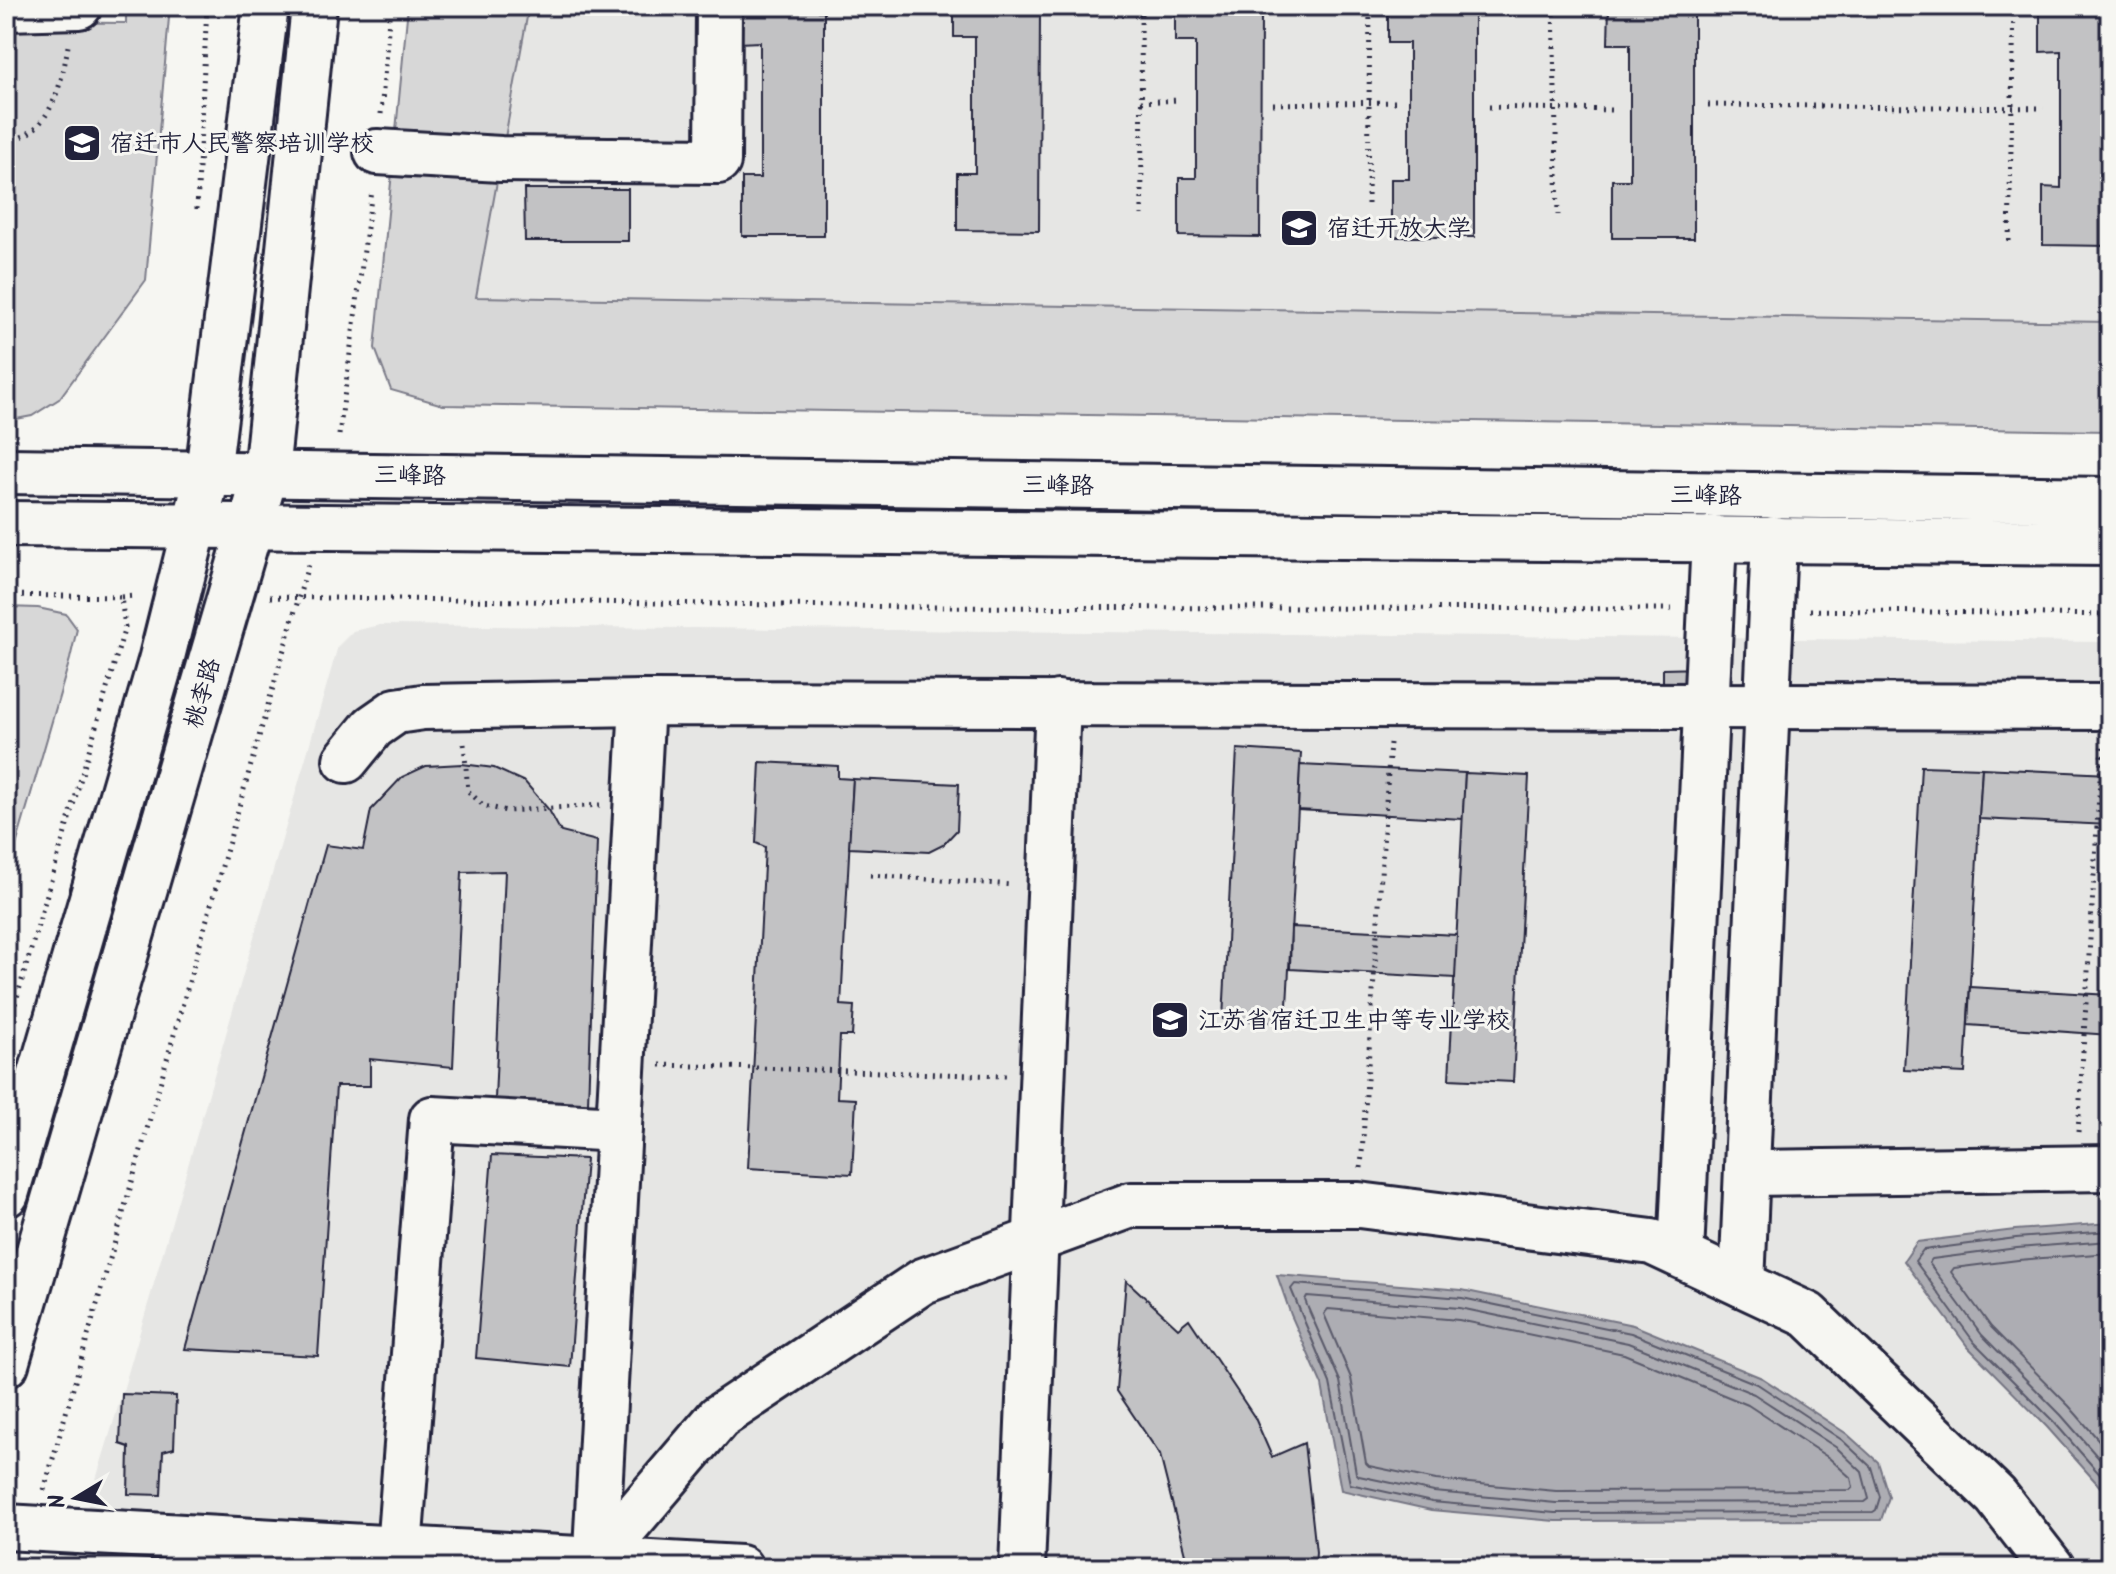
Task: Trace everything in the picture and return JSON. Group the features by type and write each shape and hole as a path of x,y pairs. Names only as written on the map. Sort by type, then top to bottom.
{"main road":[{"name":"桃李路","path":"6,1194 161,661 150,591 195,525 208,473 266,6"},
{"name":"桃李路","path":"6,1364 266,473 314,6"},
{"path":"377,152 501,159 718,161 719,6"},
{"path":"6,8 76,7"},
{"name":"三峰路","path":"6,471 2110,500"},
{"name":"三峰路","path":"6,524 2110,543"},
{"path":"1681,1255 1714,538"},
{"path":"1742,1284 1774,539"},
{"path":"596,1564 642,703"},
{"path":"346,760 373,727 396,711 461,706 1058,703 2107,707"},
{"path":"1022,1568 1058,703"},
{"path":"399,1549 432,1119 619,1129"},
{"path":"1747,1173 2093,1168"},
{"path":"596,1564 719,1417 923,1281 1131,1205 1359,1205 1652,1242 1808,1315 1996,1496 2052,1568"},
{"path":"19,1528 399,1549 596,1564 740,1568"}],"path":[{"path":"197,210 207,6"},
{"path":"334,474 377,152 390,6"},
{"path":"1141,6 1142,215"},
{"path":"1368,204 1370,6"},
{"path":"1553,6 1558,215"},
{"path":"2009,241 2014,6"},
{"path":"6,141 27,134 42,123 51,107 61,79 76,7"},
{"path":"1141,102 1180,100"},
{"path":"1273,104 1396,102"},
{"path":"1708,105 2044,108"},
{"path":"1489,107 1612,110"},
{"path":"19,1528 319,526"},
{"path":"6,595 121,597 150,591"},
{"path":"6,1035 125,627 121,597"},
{"path":"230,597 905,607 1710,610"},
{"path":"1772,610 2110,615"},
{"path":"1359,1205 1393,704"},
{"path":"461,706 468,791 484,806 507,811 636,803"},
{"path":"2093,1168 2107,707"},
{"path":"870,875 1050,887"},
{"path":"623,1063 1043,1078"}],"shaded area":[{"name":"宿迁市人民警察培训学校","path":"126,6 170,6 146,280 59,399 32,416 6,421 6,22 126,23"},
{"path":"408,6 529,6 476,297 2110,322 2110,431 443,405 391,390 375,348"},
{"name":"宿迁开放大学","path":"529,6 2110,6 2110,322 476,297"},
{"path":"6,607 38,608 66,614 77,629 6,880"},
{"name":"江苏省宿迁卫生中等专业学校","path":"380,625 2110,642 2110,1568 69,1568 338,646 353,631"}],"water":[{"path":"2110,1223 2110,1498 2047,1427 1968,1347 1904,1261 1917,1242"},
{"path":"1277,1275 1462,1290 1633,1325 1762,1378 1847,1434 1878,1462 1889,1497 1881,1520 1555,1521 1431,1510 1341,1490 1322,1385"}],"building":[{"path":"738,6 818,6 818,11 824,11 824,236 742,236 742,178 760,178 760,42 738,43"},
{"path":"954,6 1040,6 1039,231 957,230 957,173 975,173 975,37 954,37"},
{"path":"1175,6 1255,6 1255,12 1261,11 1260,237 1179,236 1179,178 1196,178 1196,42 1175,42"},
{"path":"1388,6 1467,6 1467,12 1474,12 1474,237 1391,237 1391,179 1409,179 1409,43 1388,43"},
{"path":"1609,6 1688,6 1688,13 1694,13 1694,238 1612,238 1612,180 1630,180 1630,44 1608,44"},
{"path":"2040,6 2110,6 2110,246 2043,245 2043,187 2061,188 2061,51 2040,52"},
{"path":"524,189 628,189 628,241 525,241"},
{"path":"1701,668 1701,695 1663,696 1663,669"},
{"path":"1237,749 1301,753 1286,1023 1223,1019"},
{"path":"760,762 838,766 838,778 853,779 841,1005 854,1006 852,1036 840,1036 837,1098 856,1099 852,1174 748,1168 765,847 756,843"},
{"path":"462,764 494,768 525,782 549,810 561,832 597,841 588,1104 495,1099 505,871 462,872 453,1067 370,1059 370,1086 336,1086 318,1356 185,1349 326,845 363,850 371,810 402,777 426,766"},
{"path":"1300,765 1465,773 1463,819 1298,810"},
{"path":"1921,766 1982,768 1965,1073 1904,1070"},
{"path":"1982,768 2110,774 2110,825 1979,819"},
{"path":"1465,773 1529,776 1513,1082 1449,1079"},
{"path":"853,779 959,784 957,830 943,845 929,852 849,848"},
{"path":"1291,927 1457,935 1455,978 1290,969"},
{"path":"1970,987 2110,995 2110,1035 1968,1025"},
{"path":"492,1155 586,1159 570,1367 476,1358"},
{"path":"1126,1280 1178,1328 1189,1319 1255,1418 1272,1457 1304,1443 1315,1568 1185,1568 1185,1554 1160,1455 1117,1391"},
{"path":"122,1394 176,1396 174,1448 163,1451 161,1495 128,1494 129,1447 120,1444"}],"place":[{"name":"宿迁市人民警察培训学校","path":"82,143"},
{"name":"宿迁开放大学","path":"1299,228"},
{"name":"江苏省宿迁卫生中等专业学校","path":"1170,1020"}]}
